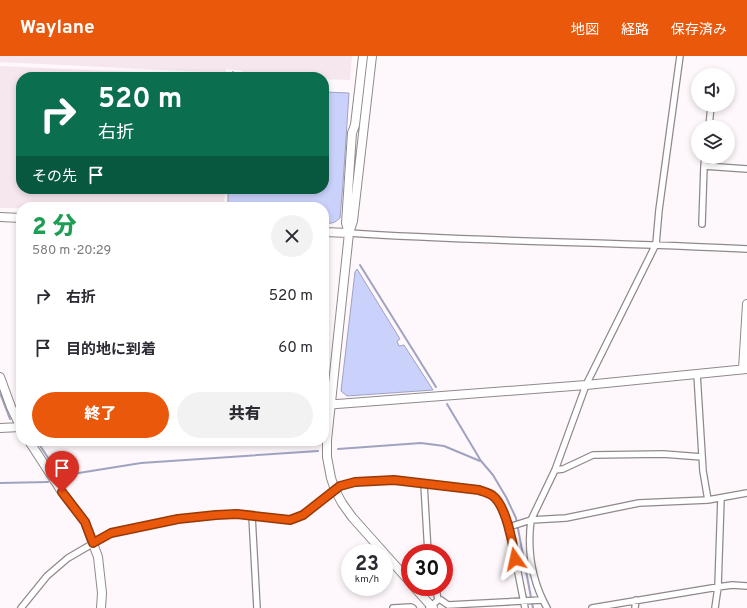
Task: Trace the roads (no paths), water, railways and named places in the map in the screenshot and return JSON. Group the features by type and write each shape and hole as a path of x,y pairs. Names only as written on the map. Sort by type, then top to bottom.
{"street":[{"path":"349,233 346,223 352,141 362,56"},
{"path":"329,397 349,233 353,221 372,56"},
{"path":"547,608 540,600 535,584 529,538 531,520 555,470 586,385 656,244 659,210 680,56"},
{"path":"702,224 704,166 747,169"},
{"path":"0,217 16,218"},
{"path":"329,232 570,243 656,244 747,249"},
{"path":"329,405 586,385 745,369 747,304"},
{"path":"697,374 702,457 708,500"},
{"path":"0,377 16,415"},
{"path":"0,428 16,427"},
{"path":"32,446 62,492 85,522 98,558 102,593 101,608"},
{"path":"327,446 327,456 335,490 352,517 401,572"},
{"path":"555,470 564,469 593,455 663,454 702,457"},
{"path":"21,608 47,576 68,558 111,533 178,519 216,515 237,514 285,520 300,517 340,486 355,482 384,480 486,492 494,497 500,503 511,526 525,604"},
{"path":"424,484 427,544"},
{"path":"511,526 531,520 566,518 640,503 708,500 747,493"},
{"path":"715,608 718,587 722,498"},
{"path":"252,516 257,608"},
{"path":"592,608 732,585 747,586"},
{"path":"422,596 431,607 438,600"},
{"path":"437,596 438,600"},
{"path":"438,600 448,604 525,604 540,600"},
{"path":"635,608 636,600"},
{"path":"393,608 413,608"}],"water":[{"path":"329,92 349,93 340,218 333,223 329,223 329,202 228,202 228,194 329,194"},
{"path":"357,269 400,339 397,341 399,346 404,345 433,390 347,396 341,391 355,272"}],"waterway":[{"path":"360,265 436,387"},
{"path":"0,393 10,419"},
{"path":"447,404 481,461 493,475 516,518 533,608"},
{"path":"338,449 421,443 444,446 480,461"},
{"path":"40,446 60,476 141,463 318,451"},
{"path":"0,483 48,482"}]}
